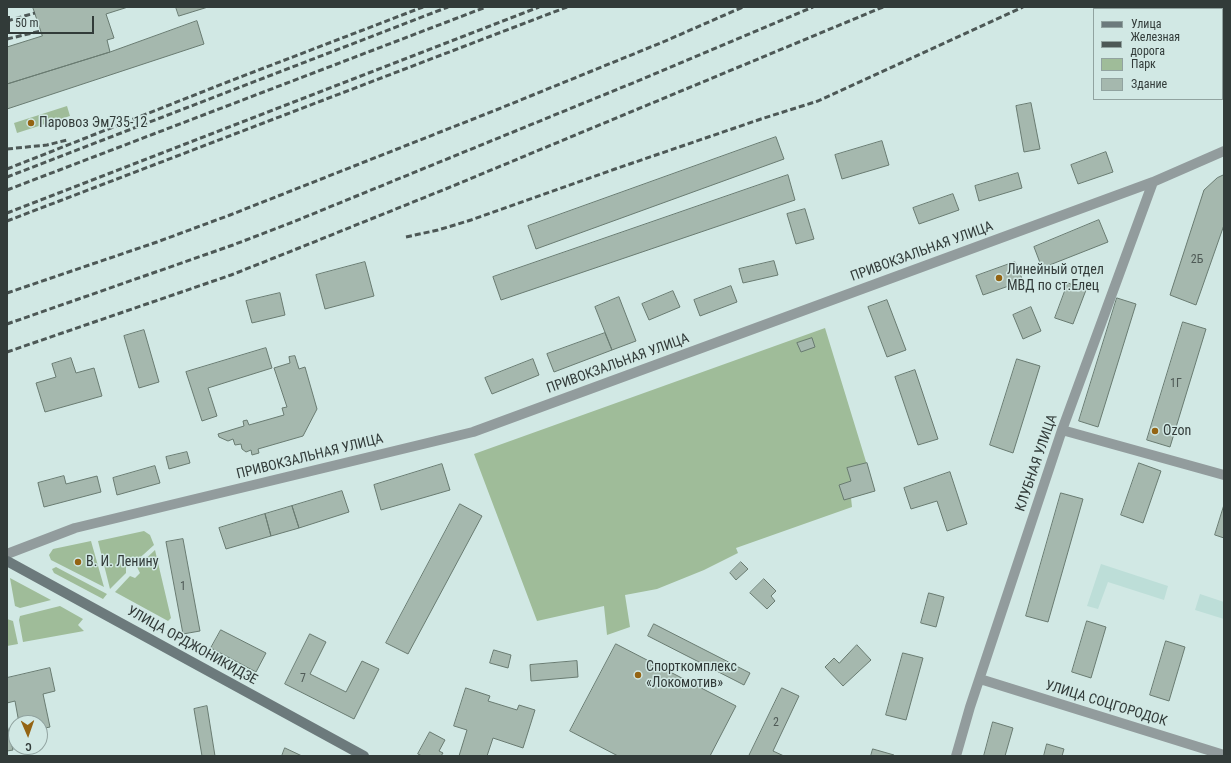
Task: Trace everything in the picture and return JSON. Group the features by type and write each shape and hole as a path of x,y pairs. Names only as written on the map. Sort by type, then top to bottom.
{"street":[{"name":"ПРИВОКЗАЛЬНАЯ УЛИЦА","path":"7,554 75,528 473,432 1153,182 1224,151"},
{"name":"КЛУБНАЯ УЛИЦА","path":"956,756 970,707 1062,430 1153,182"},
{"path":"1062,430 1224,475"},
{"name":"УЛИЦА ОРДЖОНИКИДЗЕ","path":"7,561 364,756"},
{"name":"УЛИЦА СОЦГОРОДОК","path":"980,678 1224,755"}],"shaded area":[{"path":"1101,564 1168,586 1164,600 1108,582 1098,609 1087,606"},
{"path":"1200,594 1224,602 1224,619 1195,610"}],"green space":[{"path":"67,106 70,116 17,133 14,123"},
{"path":"825,328 875,491 851,498 852,507 736,548 738,553 704,570 657,589 625,595 630,627 607,635 604,606 537,621 474,454"},
{"path":"144,531 150,535 154,545 133,564 129,564 126,567 126,573 110,589 98,541"},
{"path":"91,541 104,587 51,560 49,555 53,549"},
{"path":"155,550 171,618 168,621 115,592 130,576 135,578 140,573 137,567"},
{"path":"56,567 107,594 103,599 54,573 52,569"},
{"path":"10,578 51,600 20,608 15,606"},
{"path":"60,606 83,619 78,625 84,631 23,642 19,620 20,616"},
{"path":"7,619 13,621 18,644 7,646"}],"building":[{"path":"33,7 128,7 106,14 114,38 107,40 110,52 7,84 7,47 42,36"},
{"path":"176,7 208,7 179,16"},
{"path":"197,21 204,44 7,109 7,84 110,52"},
{"path":"1224,22 1224,47 1223,44"},
{"path":"1031,103 1040,149 1024,152 1016,106"},
{"path":"776,137 784,159 536,249 528,226"},
{"path":"882,141 889,165 842,179 835,155"},
{"path":"1106,152 1113,172 1078,184 1071,165"},
{"path":"1018,173 1022,188 979,201 975,186"},
{"path":"788,175 795,200 501,300 493,277"},
{"path":"1224,175 1224,225 1196,305 1170,295 1204,190 1217,178"},
{"path":"953,194 959,210 919,224 913,208"},
{"path":"805,209 814,239 796,244 787,214"},
{"path":"1099,220 1108,242 1042,268 1034,247"},
{"path":"774,261 778,275 743,283 739,269"},
{"path":"365,262 374,296 325,309 316,275"},
{"name":"Линейный отдел МВД по ст.Елец","path":"1015,262 1023,281 983,295 976,276"},
{"path":"1068,283 1086,290 1073,324 1055,318"},
{"path":"731,286 737,302 700,316 694,300"},
{"path":"673,291 680,307 649,320 642,304"},
{"path":"280,293 285,315 252,323 246,301"},
{"path":"619,297 636,341 612,350 595,307"},
{"path":"1117,298 1136,304 1098,427 1079,421"},
{"path":"887,300 906,350 887,357 868,307"},
{"path":"1031,307 1041,331 1023,339 1013,315"},
{"path":"1183,322 1206,329 1170,447 1147,440"},
{"path":"144,330 159,382 139,388 124,336"},
{"path":"605,333 612,350 554,372 547,354"},
{"path":"812,338 815,347 801,352 797,343"},
{"path":"266,348 272,368 208,388 217,416 202,421 186,372"},
{"path":"295,356 299,369 305,367 317,409 303,436 258,449 259,453 252,455 251,450 246,452 242,449 241,444 235,445 233,439 228,441 219,437 218,434 244,426 243,421 247,420 249,425 284,415 282,408 287,407 274,368 290,363 289,357"},
{"path":"71,358 76,373 94,368 102,396 45,412 36,383 56,377 52,364"},
{"path":"533,359 539,375 492,394 485,378"},
{"path":"1017,359 1040,366 1013,453 990,445"},
{"path":"915,370 938,439 918,445 895,377"},
{"path":"187,452 190,463 169,469 166,457"},
{"path":"867,463 875,491 844,500 839,485 851,481 847,468"},
{"path":"1139,463 1161,471 1143,523 1121,515"},
{"path":"442,464 450,490 381,510 374,485"},
{"path":"155,466 160,483 117,495 113,478"},
{"path":"950,472 967,524 947,531 937,501 911,509 904,488"},
{"path":"64,476 66,484 97,476 101,492 44,507 38,483"},
{"path":"342,491 349,512 299,528 292,506"},
{"path":"1061,493 1083,499 1048,622 1026,616"},
{"path":"460,504 482,516 408,654 386,643"},
{"path":"1224,505 1224,538 1215,535"},
{"path":"292,506 299,528 271,536 265,514"},
{"path":"265,514 271,536 226,549 219,528"},
{"path":"183,539 200,631 183,634 166,542"},
{"path":"741,562 748,569 736,580 730,573"},
{"path":"764,579 776,591 771,596 775,601 767,609 750,593"},
{"path":"929,593 944,597 936,627 921,623"},
{"path":"1087,621 1106,627 1091,678 1072,672"},
{"path":"654,624 750,673 744,685 648,636"},
{"path":"221,630 266,653 256,672 211,648"},
{"path":"310,634 326,642 310,674 346,692 362,661 379,669 354,719 285,684"},
{"path":"1166,641 1185,647 1169,701 1150,695"},
{"name":"Спорткомплекс «Локомотив»","path":"616,644 736,706 710,756 618,756 570,731"},
{"path":"857,645 871,660 843,686 825,667 834,658 839,663"},
{"path":"494,650 511,655 508,668 490,663"},
{"path":"903,653 923,658 906,720 886,715"},
{"path":"577,661 578,677 531,681 530,665"},
{"path":"50,668 55,691 43,694 47,715 18,715 15,701 7,703 7,678"},
{"path":"466,688 490,696 488,701 517,710 519,705 535,710 523,748 493,738 487,756 459,756 467,730 454,726"},
{"path":"782,688 799,696 773,751 784,756 749,756"},
{"path":"207,706 215,756 202,756 194,709"},
{"path":"993,722 1013,728 1005,756 984,756"},
{"path":"7,725 8,751 7,751"},
{"path":"430,732 445,740 439,751 443,753 441,756 422,756 418,754"},
{"path":"1047,744 1064,749 1062,756 1044,756"},
{"path":"285,748 302,756 282,756"},
{"path":"873,749 894,755 894,756 871,756"}],"railway":[{"path":"7,169 423,7"},
{"path":"7,177 448,7"},
{"path":"7,190 486,7"},
{"path":"7,213 539,7"},
{"path":"7,221 567,7"},
{"path":"7,293 157,242 230,215 496,110 663,42 743,7"},
{"path":"7,324 233,245 293,222 645,78 813,7"},
{"path":"7,352 231,275 448,188 883,7"},
{"path":"406,237 438,230 471,220 615,169 818,101 1023,7"},
{"path":"7,21 35,13"},
{"path":"7,39 41,31"},
{"path":"7,149 47,145 67,140"}],"place":[{"name":"Паровоз Эм735-12","path":"31,123"},
{"name":"Линейный отдел МВД по ст.Елец","path":"999,278"},
{"name":"Ozon","path":"1155,431"},
{"name":"В. И. Ленину","path":"78,562"},
{"name":"Спорткомплекс «Локомотив»","path":"638,675"}]}
